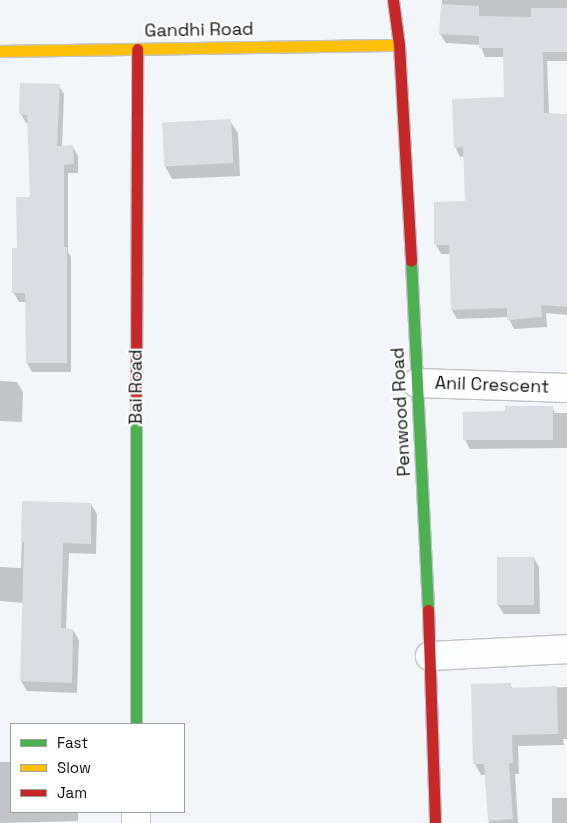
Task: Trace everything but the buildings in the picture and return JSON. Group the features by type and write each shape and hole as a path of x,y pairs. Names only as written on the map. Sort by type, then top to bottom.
{"street":[{"name":"Penwood Road","path":"393,0 399,45 417,383 430,656 435,823"},
{"name":"Gandhi Road","path":"0,51 399,45"},
{"name":"Bai Road","path":"136,723 137,49"},
{"name":"Anil Crescent","path":"417,383 567,388"},
{"path":"430,656 567,649"}],"traffic: fast":[{"path":"411,261 428,610"},
{"path":"136,393 136,723"}],"traffic: slow":[{"path":"0,51 399,45"}],"traffic: jam":[{"path":"393,0 399,45 411,261"},
{"path":"136,393 137,49"},
{"path":"428,610 435,823"}]}
